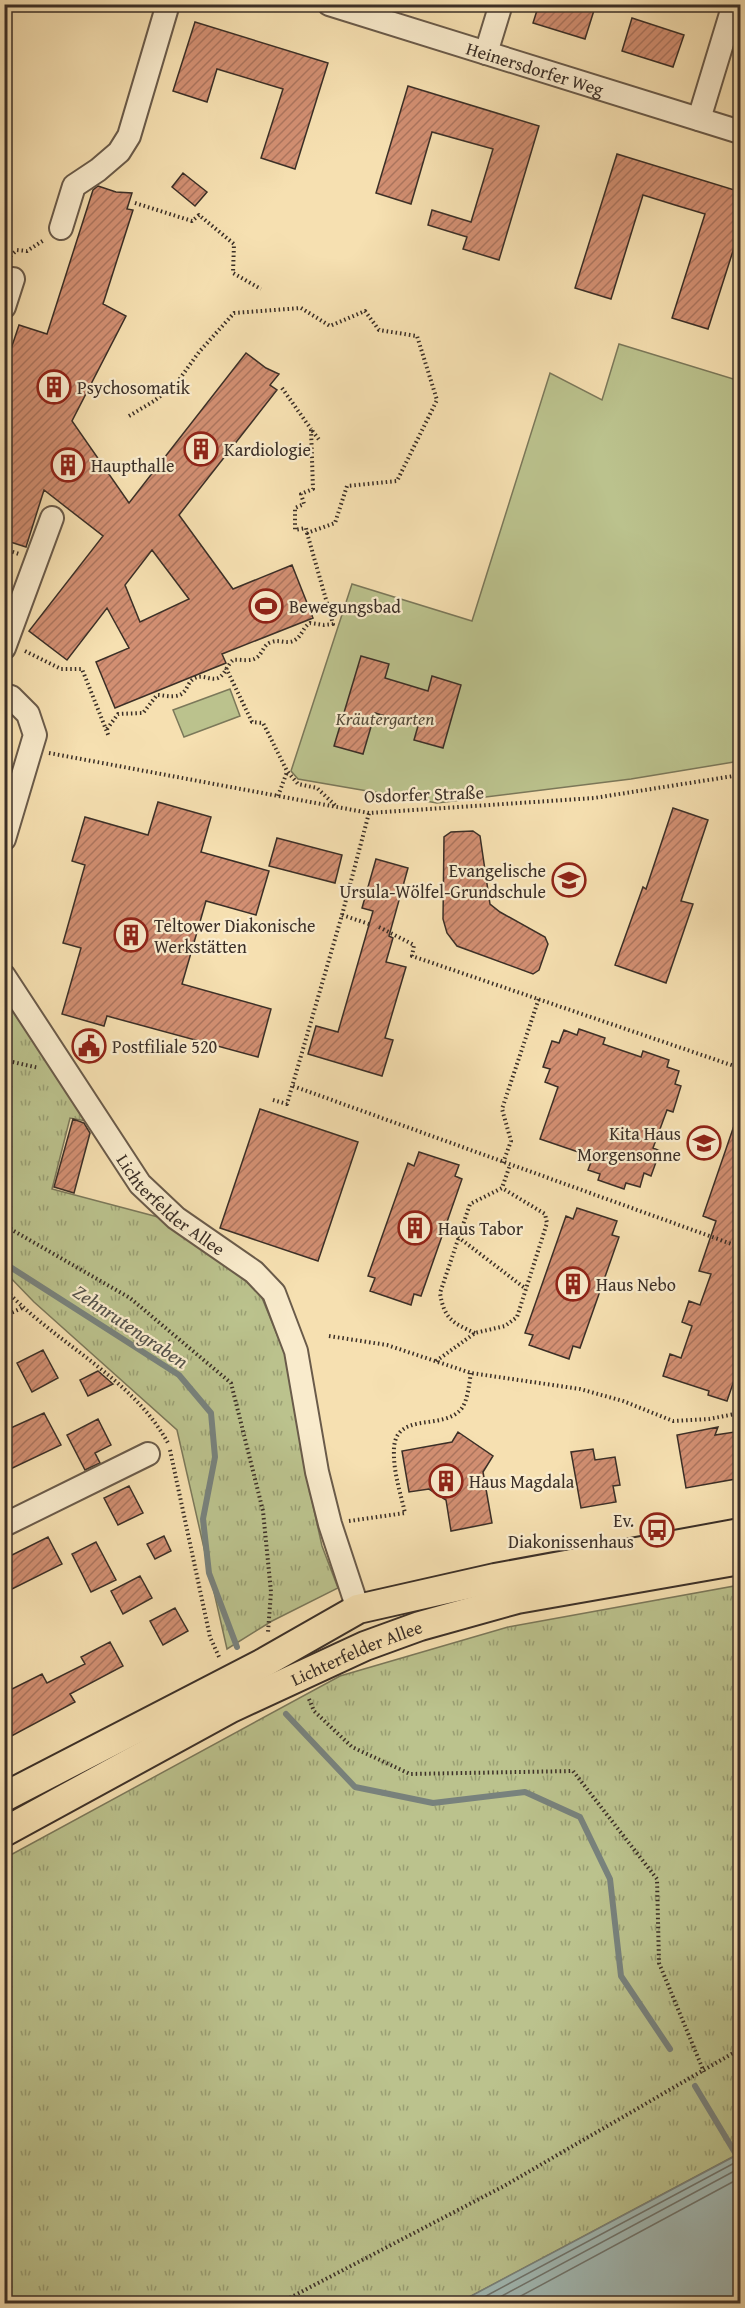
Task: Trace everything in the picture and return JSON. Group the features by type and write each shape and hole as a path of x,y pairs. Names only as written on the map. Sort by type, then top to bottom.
{"main road":[{"name":"Lichterfelder Allee","path":"4,1797 265,1662 358,1609 495,1578 741,1533"},
{"name":"Lichterfelder Allee","path":"4,1832 231,1708 364,1646 420,1626 517,1599 741,1560"}],"street":[{"path":"62,228 74,186 119,152 129,136 168,4"},
{"name":"Heinersdorfer Weg","path":"329,4 741,132"},
{"path":"486,53 501,4"},
{"path":"699,119 734,4"},
{"path":"4,307 9,270"},
{"path":"6,645 52,518"},
{"path":"4,695 11,697 28,714 35,735 4,839"},
{"name":"Lichterfelder Allee","path":"4,976 140,1184 176,1218 254,1272 274,1293 296,1351 317,1472 330,1524 358,1609"},
{"path":"4,1525 148,1454"}],"path":[{"path":"135,202 192,221 198,215 234,244 233,273 261,289"},
{"path":"9,270 17,250 27,251 62,228"},
{"path":"129,416 176,384 199,352 234,314 301,308 330,326 365,311 379,330 417,336 437,399 397,481 347,486 335,523 307,533"},
{"path":"282,388 320,441"},
{"path":"106,729 118,714 143,713 157,695 179,696 184,693 190,681 200,676 216,679 220,677 233,660 258,658 264,647 273,641 293,642 304,627 310,623 333,624 306,528 295,530 295,508 304,504 301,494 313,489 311,429"},
{"path":"6,645 61,669 82,669 109,737"},
{"path":"226,668 252,722 263,723 287,771 298,784 317,788 338,807"},
{"name":"Osdorfer Straße","path":"31,749 369,813 594,798 741,775"},
{"path":"278,796 287,771"},
{"path":"273,1100 287,1104 369,813"},
{"path":"342,915 369,924"},
{"path":"379,927 414,945 412,956 741,1068"},
{"path":"503,1163 511,1141 501,1109 538,998"},
{"path":"293,1086 741,1247"},
{"path":"475,1333 448,1318 442,1306 440,1293 470,1204 502,1188 510,1165"},
{"path":"436,1361 475,1333 505,1326 517,1317 547,1223 545,1214 502,1188"},
{"path":"4,1222 12,1230 130,1298 231,1383 263,1510 271,1592 265,1662"},
{"path":"458,1237 526,1289"},
{"path":"4,1288 22,1308 4,1316"},
{"path":"329,1336 387,1345 471,1373 580,1389 622,1401 673,1421 709,1419 741,1413"},
{"path":"330,1524 405,1514 393,1454 397,1437 406,1426 450,1417 461,1410 471,1373"},
{"path":"299,1676 314,1712 352,1747 410,1774 573,1770 657,1879 658,1963 704,2072"},
{"path":"278,2304 504,2186 741,2049"}],"green space":[{"name":"Kräutergarten","path":"619,344 740,381 740,761 631,779 437,803 298,779 291,771 352,584 472,621 550,373 602,400"},
{"path":"230,689 240,716 184,737 173,710"},
{"path":"4,985 97,1123 70,1118 52,1189 158,1217 223,1257 260,1293 289,1364 306,1474 322,1546 338,1588 272,1621 227,1649 177,1430 34,1302 5,1272"},
{"path":"740,1585 740,2153 458,2303 5,2304 5,1858 340,1676 508,1627"}],"water":[{"path":"740,2153 740,2303 458,2303 737,2155"}],"building":[{"path":"539,4 596,4 585,39 533,23"},
{"path":"632,18 684,35 673,67 622,51"},
{"path":"195,22 328,63 295,169 261,158 283,89 217,69 207,102 173,91"},
{"path":"408,86 539,126 499,260 463,249 467,237 428,225 432,210 471,222 493,149 432,132 411,204 376,193"},
{"path":"617,154 741,192 741,226 708,329 672,318 705,214 643,195 611,299 575,288"},
{"path":"183,173 207,192 195,206 172,187"},
{"path":"98,186 116,192 132,193 127,209 133,210 103,304 126,316 72,421 129,503 246,353 266,368 279,374 270,385 277,390 179,515 233,589 292,565 313,618 222,654 226,663 115,708 96,662 129,648 107,608 67,660 29,631 103,536 44,490 26,547 4,540 4,370 19,325 47,334 93,190","holes":["152,550 189,599 140,622 125,585"]},
{"path":"361,656 389,664 385,678 428,691 432,676 461,685 443,748 414,740 418,726 375,713 363,754 334,746"},
{"name":"Teltower Diakonische Werkstätten","path":"158,802 211,817 201,852 269,871 256,915 206,901 182,984 271,1009 258,1057 107,1016 104,1026 62,1014 81,948 63,943 85,865 72,861 85,817 148,835"},
{"path":"673,808 708,820 681,901 693,904 666,983 615,965 643,887 646,889"},
{"path":"473,831 480,836 490,904 545,937 548,944 539,970 533,974 457,946 447,933 443,919 444,837 451,832"},
{"path":"277,838 342,855 335,883 269,866"},
{"path":"376,859 408,868 389,936 393,938 386,962 406,967 385,1038 393,1040 382,1076 308,1054 316,1026 338,1032 373,911 362,908"},
{"path":"579,1029 605,1038 603,1044 641,1057 643,1051 669,1060 667,1067 679,1071 675,1084 681,1086 673,1112 667,1110 653,1148 660,1151 651,1176 644,1173 640,1187 626,1183 624,1189 598,1180 600,1174 588,1170 593,1157 540,1139 558,1087 545,1082 550,1069 543,1067 552,1041 559,1043 564,1030 577,1035"},
{"path":"260,1109 358,1142 318,1261 220,1228"},
{"path":"738,1114 741,1114 741,1360 727,1401 708,1395 709,1391 663,1376 670,1354 681,1358 692,1326 682,1322 689,1301 700,1305 711,1274 699,1271 716,1221 703,1216"},
{"path":"73,1119 84,1123 90,1133 74,1193 54,1187"},
{"name":"Haus Tabor","path":"419,1152 459,1165 455,1176 462,1179 421,1296 414,1294 411,1305 370,1291 375,1278 368,1276 408,1163 414,1166"},
{"name":"Haus Nebo","path":"577,1208 617,1221 612,1235 619,1237 580,1348 573,1346 569,1359 529,1345 533,1335 525,1333 566,1216 573,1219"},
{"path":"43,1350 58,1378 32,1392 17,1363"},
{"path":"98,1371 113,1384 88,1396 80,1380"},
{"path":"44,1413 61,1445 4,1472 4,1431"},
{"path":"98,1419 111,1445 95,1453 100,1463 85,1470 67,1435"},
{"path":"718,1427 715,1435 741,1431 741,1478 686,1488 677,1435"},
{"name":"Haus Magdala","path":"458,1432 493,1456 483,1472 492,1523 451,1531 446,1500 429,1489 409,1492 402,1451 452,1442"},
{"path":"593,1449 595,1460 615,1457 620,1485 613,1486 616,1502 581,1508 571,1452"},
{"path":"129,1486 143,1513 118,1525 104,1498"},
{"path":"164,1536 171,1551 155,1559 147,1544"},
{"path":"48,1537 62,1564 4,1593 4,1559"},
{"path":"96,1542 116,1580 91,1592 72,1554"},
{"path":"140,1576 152,1598 123,1614 111,1591"},
{"path":"175,1608 188,1631 163,1645 150,1621"},
{"path":"110,1642 123,1666 70,1694 75,1702 4,1740 4,1693 42,1674 47,1683 85,1664 81,1657"}],"waterway":[{"name":"Zehnrutengraben","path":"4,1263 179,1375 211,1413 215,1457 203,1519 209,1573 237,1647"},
{"name":"Zehnrutengraben","path":"286,1714 355,1787 433,1803 525,1792 580,1817 610,1879 621,1976 670,2049"},
{"name":"Zehnrutengraben","path":"695,2086 740,2161"}],"place":[{"name":"Psychosomatik","path":"54,387"},
{"name":"Kardiologie","path":"201,449"},
{"name":"Haupthalle","path":"68,465"},
{"name":"Bewegungsbad","path":"266,606"},
{"name":"Evangelische Ursula-Wölfel-Grundschule","path":"569,880"},
{"name":"Teltower Diakonische Werkstätten","path":"131,935"},
{"name":"Postfiliale 520","path":"89,1046"},
{"name":"Kita Haus Morgensonne","path":"704,1143"},
{"name":"Haus Tabor","path":"415,1228"},
{"name":"Haus Nebo","path":"573,1284"},
{"name":"Haus Magdala","path":"446,1481"},
{"name":"Ev. Diakonissenhaus","path":"657,1530"}]}
